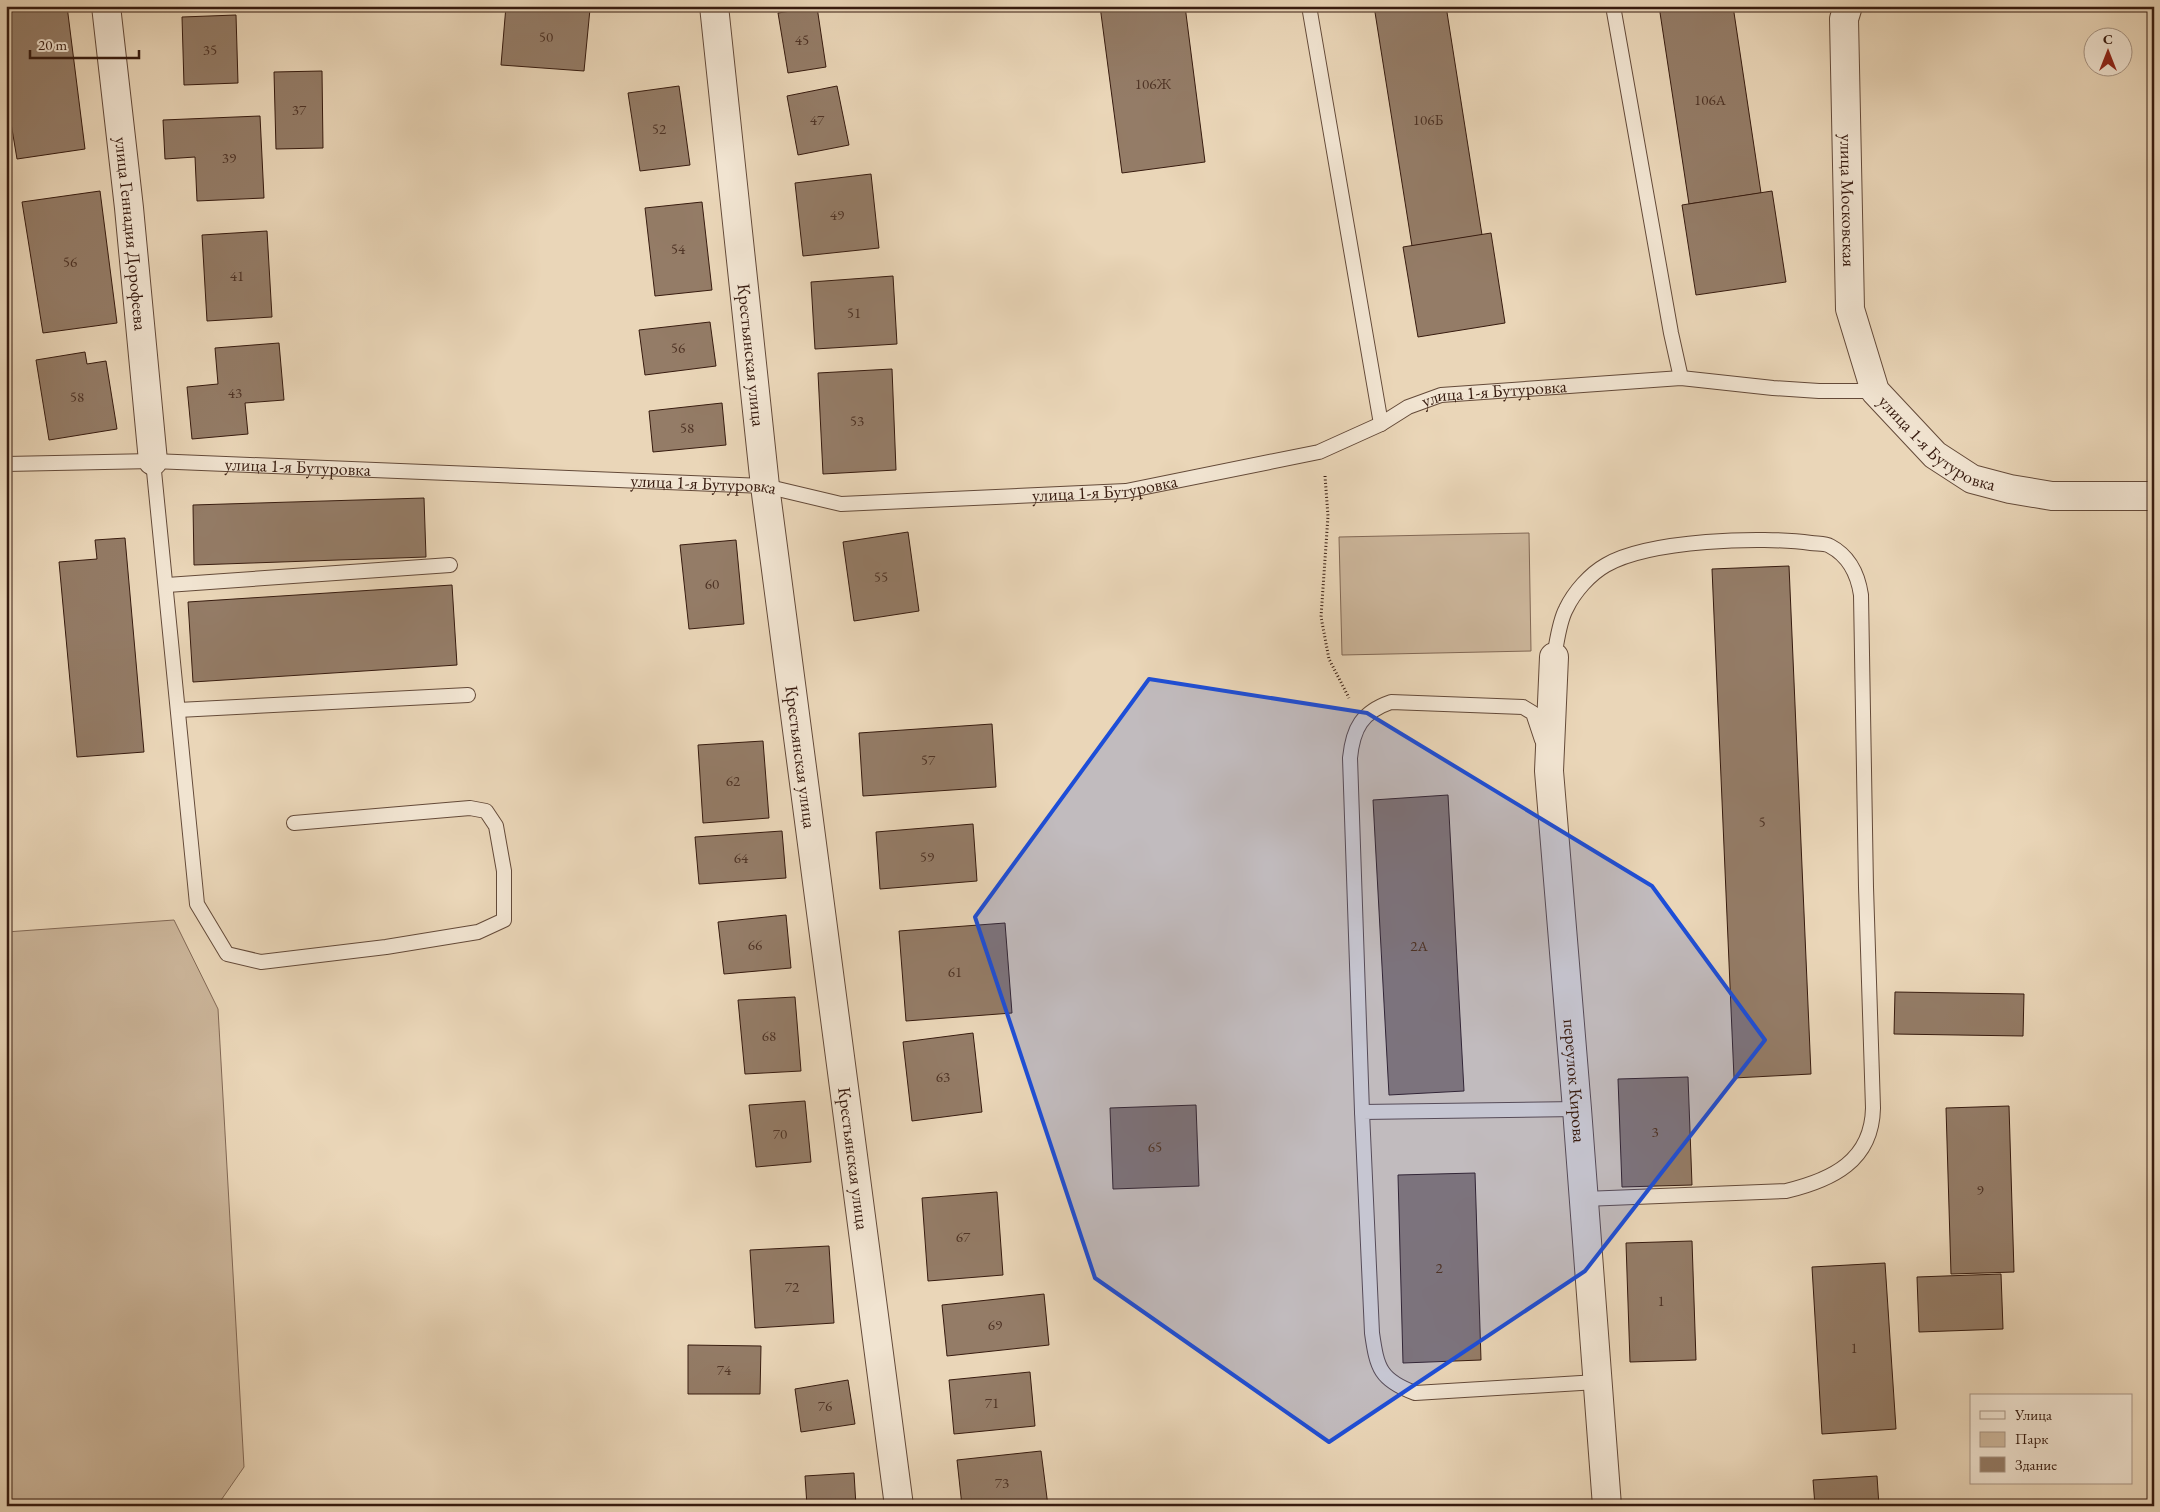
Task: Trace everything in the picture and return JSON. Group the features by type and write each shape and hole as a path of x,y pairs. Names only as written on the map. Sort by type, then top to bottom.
{"street":[{"name":"улица Геннадия Дорофеева","path":"106,6 129,208 153,462"},
{"name":"Крестьянская улица","path":"714,6 765,486 899,1506"},
{"name":"улица Московская","path":"1842,10 1850,308 1875,391"},
{"name":"улица 1-я Бутуровка","path":"1875,391 1935,455 1972,479 2010,489 2052,496 2154,496"},
{"name":"переулок Кирова","path":"1554,657 1549,771 1607,1506"}],"lane":[{"path":"1309,6 1381,424"},
{"path":"1613,6 1671,333 1681,378"},
{"name":"улица 1-я Бутуровка","path":"6,464 153,462 765,486 841,504 1126,491 1323,450 1381,424 1408,407 1441,395 1681,378 1810,390 1875,391"},
{"path":"153,462 198,904 227,954 261,962 386,947 478,932 504,920 504,871 496,826 486,811 470,808 294,823"},
{"path":"1554,657 1565,610 1582,585 1606,565 1637,553 1674,545 1784,539 1829,545 1852,566 1859,581 1861,595 1866,877 1874,1108 1873,1124 1868,1140 1859,1154 1832,1175 1786,1191 1584,1199"},
{"path":"167,585 450,565"},
{"path":"178,710 468,694"},
{"path":"1549,771 1540,729 1533,713 1523,707 1391,702 1375,708 1361,721 1352,738 1350,758 1362,1112 1372,1333 1375,1356 1384,1376 1398,1386 1415,1392 1598,1382"},
{"path":"1362,1112 1577,1109"}],"path":[{"path":"1323,450 1328,516 1321,617 1329,659 1361,721"}],"highlighted area":[{"path":"1149,679 1367,713 1652,886 1765,1040 1585,1271 1329,1442 1095,1278 975,917"}],"green space":[{"path":"1529,533 1531,651 1342,655 1339,537"},
{"path":"174,920 218,1009 244,1467 217,1506 15,1506 6,1494 6,932"}],"building":[{"path":"6,6 67,6 85,149 17,159 6,93"},
{"path":"506,6 562,6 590,9 584,71 501,65"},
{"path":"1100,6 1185,6 1205,162 1122,173"},
{"path":"1374,6 1446,6 1482,235 1412,246"},
{"path":"1659,6 1733,6 1761,193 1689,204"},
{"path":"817,7 826,67 788,73 778,13"},
{"path":"236,15 238,83 184,85 182,17"},
{"path":"322,71 323,148 276,149 274,72"},
{"path":"679,86 690,165 640,171 628,93"},
{"path":"837,86 849,145 798,155 787,96"},
{"path":"260,116 264,198 197,201 195,157 165,159 163,120"},
{"path":"871,174 879,248 803,256 795,183"},
{"path":"100,191 117,323 43,333 22,202"},
{"path":"1772,191 1786,282 1696,295 1682,205"},
{"path":"702,202 712,290 655,296 645,208"},
{"path":"267,231 272,317 207,321 202,235"},
{"path":"1491,233 1505,323 1418,337 1403,247"},
{"path":"893,276 897,344 815,349 811,282"},
{"path":"710,322 716,366 645,375 639,330"},
{"path":"279,343 284,400 245,403 248,434 192,439 187,387 218,384 215,348"},
{"path":"85,352 87,364 106,361 117,429 49,440 36,360"},
{"path":"892,369 896,470 823,474 818,373"},
{"path":"722,403 726,445 653,452 649,411"},
{"path":"424,498 426,557 194,565 193,505"},
{"path":"908,532 919,611 854,621 843,542"},
{"path":"125,538 144,752 77,757 59,562 97,559 95,540"},
{"path":"736,540 744,624 689,629 680,545"},
{"path":"1789,566 1811,1074 1734,1078 1712,569"},
{"path":"452,585 457,665 193,682 188,602"},
{"path":"992,724 996,787 863,796 859,733"},
{"path":"763,741 769,818 703,823 698,745"},
{"path":"1448,795 1464,1091 1389,1095 1373,800"},
{"path":"973,824 977,881 880,889 876,832"},
{"path":"782,831 786,878 699,884 695,837"},
{"path":"786,915 791,968 724,974 718,922"},
{"path":"1005,923 1012,1013 906,1021 899,931"},
{"path":"1895,992 2024,994 2023,1036 1894,1034"},
{"path":"795,997 801,1071 745,1074 738,1000"},
{"path":"973,1033 982,1112 912,1121 903,1042"},
{"path":"1688,1077 1692,1185 1622,1187 1618,1079"},
{"path":"805,1101 811,1162 756,1167 749,1105"},
{"path":"1196,1105 1199,1186 1113,1189 1110,1108"},
{"path":"2009,1106 2014,1272 1951,1274 1946,1108"},
{"path":"1475,1173 1481,1360 1403,1363 1398,1175"},
{"path":"997,1192 1003,1275 928,1281 922,1198"},
{"path":"1692,1241 1696,1360 1630,1362 1626,1243"},
{"path":"829,1246 834,1323 755,1328 750,1250"},
{"path":"1885,1263 1896,1429 1822,1434 1812,1267"},
{"path":"2001,1274 2003,1329 1919,1332 1917,1277"},
{"path":"1044,1294 1049,1345 947,1356 942,1305"},
{"path":"688,1345 761,1346 760,1394 688,1394"},
{"path":"1030,1372 1035,1426 954,1434 949,1380"},
{"path":"848,1380 855,1424 801,1432 795,1389"},
{"path":"1041,1451 1048,1506 962,1506 957,1460"},
{"path":"854,1473 856,1506 807,1506 805,1476"},
{"path":"1877,1476 1879,1506 1815,1506 1813,1480"}]}
